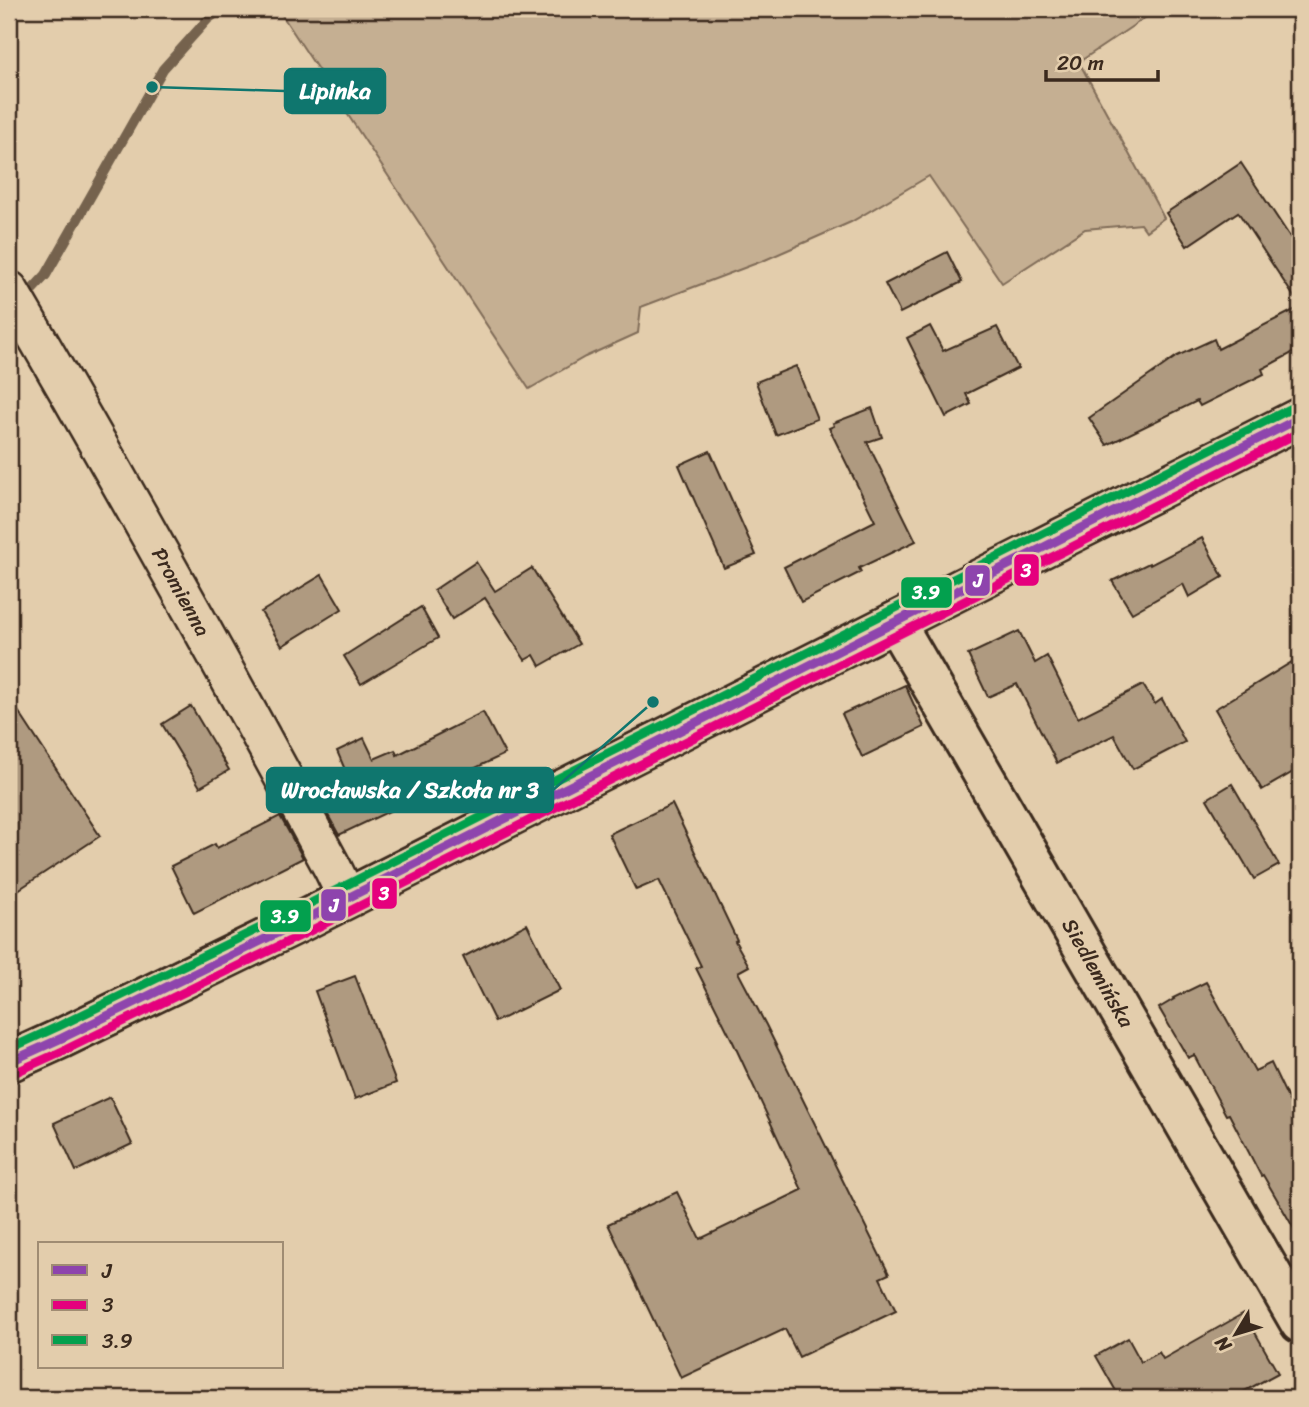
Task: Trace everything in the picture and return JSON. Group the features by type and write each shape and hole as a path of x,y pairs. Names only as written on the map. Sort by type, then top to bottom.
{"main road":[{"path":"9,1062 347,898 1300,418"},
{"name":"Siedlemińska","path":"895,622 1300,1323"}],"street":[{"name":"Promienna","path":"9,290 238,693 347,898"}],"shaded area":[{"path":"278,9 1158,9 1079,62 1164,218 1146,231 1141,224 1085,229 1002,283 929,176 851,222 765,260 641,307 638,333 585,357 529,389"}],"building":[{"path":"1241,163 1300,252 1300,306 1238,212 1187,246 1166,213"},
{"path":"947,252 962,282 900,313 885,284"},
{"path":"1300,307 1300,349 1262,369 1264,374 1200,406 1197,401 1107,445 1089,418 1177,356 1214,339 1218,349"},
{"path":"930,326 943,351 997,327 1018,368 966,394 971,404 946,417 907,338"},
{"path":"796,366 817,419 776,435 756,382"},
{"path":"872,408 882,437 867,442 916,541 859,568 861,572 801,602 784,567 875,521 829,428 834,426 833,423"},
{"path":"710,451 756,555 724,568 679,465"},
{"path":"1202,538 1223,577 1189,597 1183,584 1132,613 1112,581"},
{"path":"476,562 495,591 532,568 579,644 540,666 534,655 525,660 485,598 452,619 434,590"},
{"path":"322,575 342,609 282,646 261,612"},
{"path":"421,607 438,638 361,684 344,656"},
{"path":"1019,631 1035,663 1047,656 1078,718 1143,685 1155,704 1162,699 1185,742 1133,769 1114,735 1057,763 1017,684 988,697 968,655"},
{"path":"1300,657 1300,768 1262,790 1215,709"},
{"path":"905,685 924,727 862,757 842,714"},
{"path":"9,697 100,836 9,896"},
{"path":"191,706 229,770 200,787 162,724"},
{"path":"483,712 505,754 339,835 318,797 331,791 326,781 346,772 337,751 364,738 374,759 395,750 397,755"},
{"path":"1232,784 1279,865 1254,879 1207,799"},
{"path":"672,804 749,966 738,972 889,1274 880,1278 896,1311 799,1357 785,1329 681,1378 608,1224 677,1192 700,1239 802,1190 696,968 701,966 659,880 636,890 609,834"},
{"path":"280,816 303,858 194,913 171,866 215,844 217,848"},
{"path":"527,924 560,990 495,1022 463,957"},
{"path":"355,976 396,1083 355,1099 315,991"},
{"path":"1206,982 1255,1071 1271,1063 1300,1124 1300,1239 1263,1175 1261,1176 1194,1055 1188,1058 1159,1008"},
{"path":"110,1097 132,1144 76,1171 54,1123"},
{"path":"1244,1313 1278,1373 1232,1398 1120,1398 1096,1356 1128,1338 1141,1362 1159,1352 1163,1359"}],"waterway":[{"path":"32,290 46,275 163,69 208,19 222,9"}],"transit line":[{"name":"3.9","path":"9,1049 297,910 1294,407"},
{"name":"J","path":"9,1062 302,921 1300,418"},
{"name":"3","path":"14,1073 308,932 1300,432"}],"place":[{"name":"Lipinka","path":"152,87"},
{"name":"Wrocławska / Szkoła nr 3","path":"653,702"}]}
